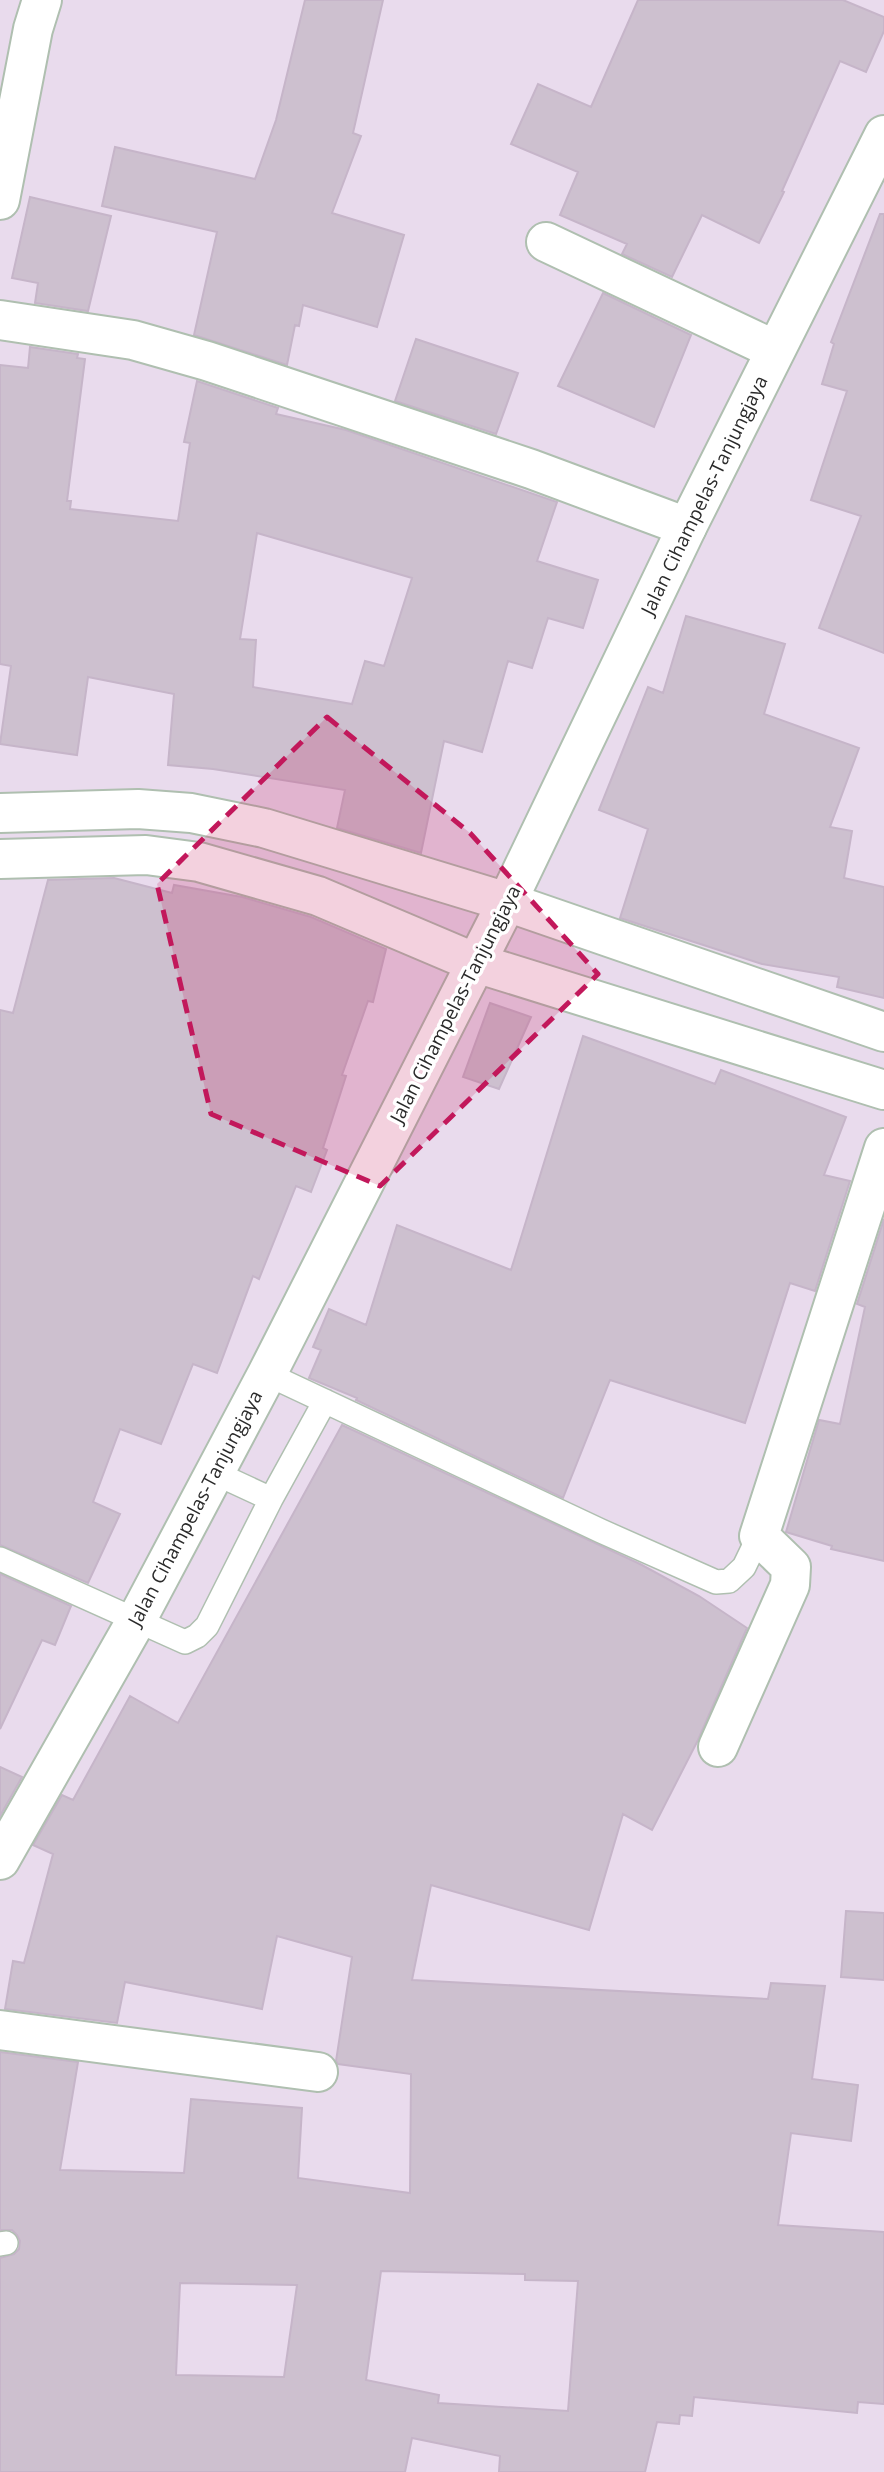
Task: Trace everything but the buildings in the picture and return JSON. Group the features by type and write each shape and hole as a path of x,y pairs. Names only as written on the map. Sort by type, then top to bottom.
{"street":[{"path":"0,200 33,29 43,0"},
{"name":"Jalan Cihampelas-Tanjungjaya","path":"0,1860 136,1620 267,1374 508,902 687,527 884,135"},
{"path":"546,242 775,350"},
{"path":"0,320 132,340 207,361 519,465 687,527"},
{"path":"0,813 138,809 191,813 264,828 508,902 884,1032"},
{"path":"0,859 146,855 199,862 318,896 476,963 884,1090"},
{"path":"718,1747 790,1585 791,1567 759,1536 884,1148"},
{"path":"0,2030 318,2072"}],"lane":[{"path":"267,1374 716,1582 729,1581 744,1567 759,1536"},
{"path":"0,1559 185,1642 197,1636 207,1626 271,1499 325,1401"},
{"path":"215,1473 271,1499"}],"highlighted area":[{"path":"327,717 470,833 598,974 380,1186 211,1114 157,884"}]}
